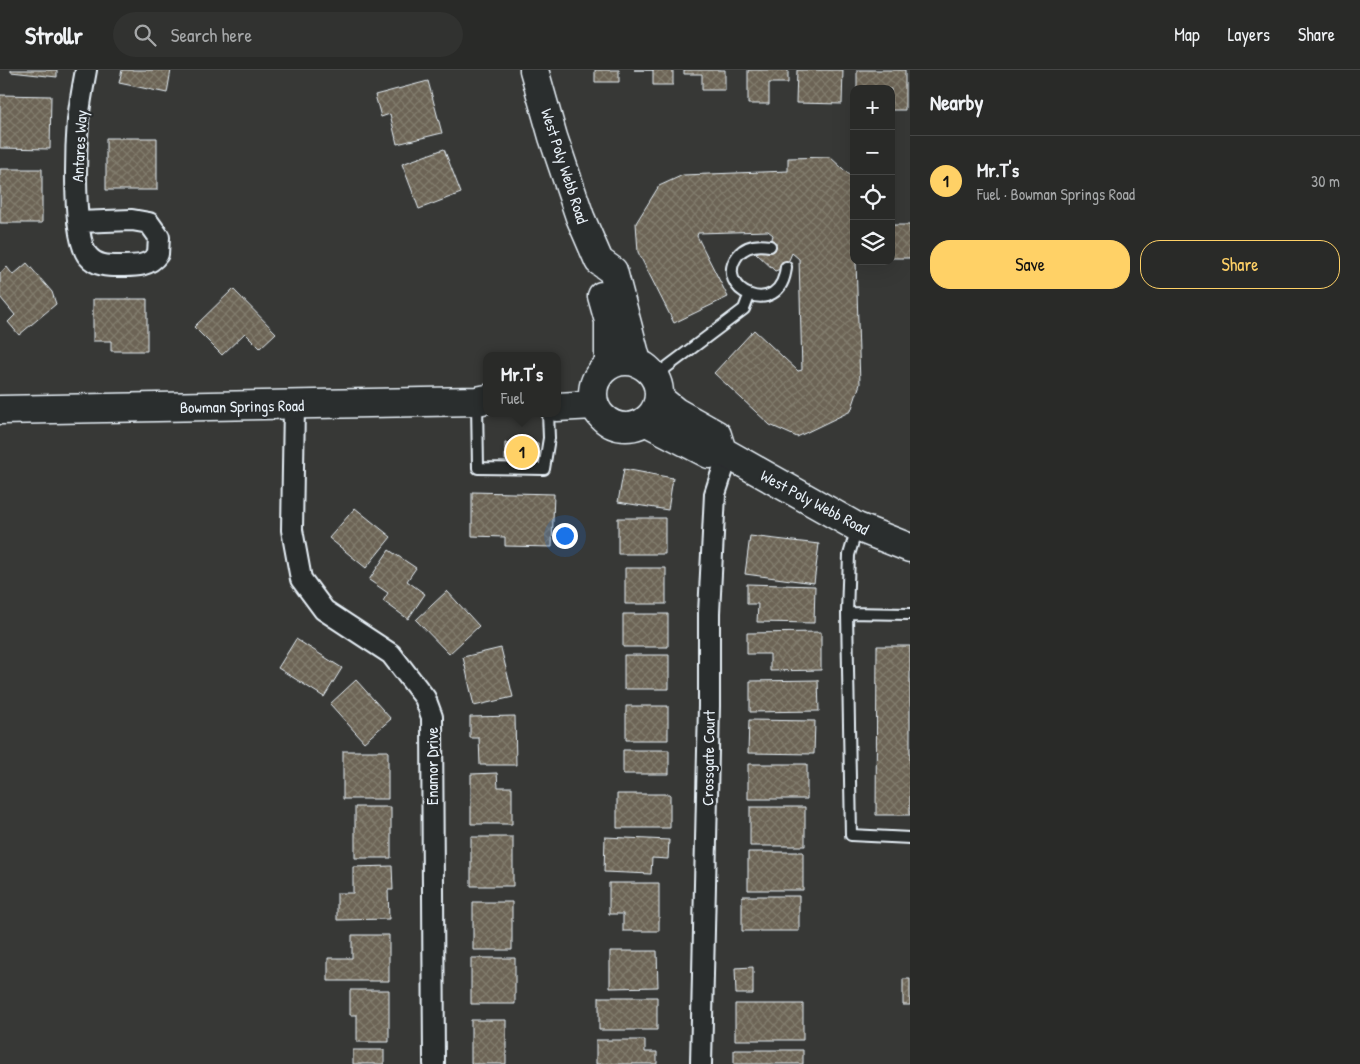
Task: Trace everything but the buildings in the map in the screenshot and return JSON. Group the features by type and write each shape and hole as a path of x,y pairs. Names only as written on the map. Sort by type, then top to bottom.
{"street":[{"name":"Antares Way","path":"78,222 76,204 78,120 86,70"},
{"name":"West Poly Webb Road","path":"534,70 553,137 575,201 599,261 613,271 649,390 676,412 717,435 725,452 857,527 910,548"},
{"name":"West Poly Webb Road","path":"599,261 596,271 609,321 609,365"},
{"path":"630,360 649,390 631,427 620,427 609,423 600,415 594,397 594,383 600,373 609,365 630,360"},
{"path":"561,391 594,397"},
{"path":"561,406 594,397"},
{"name":"Bowman Springs Road","path":"0,410 483,401"},
{"name":"Enamor Drive","path":"294,406 292,530 301,579 324,610 391,654 426,698 432,717 434,1064"},
{"name":"Crossgate Court","path":"701,1064 709,716 709,613 715,494 725,452"}],"lane":[{"path":"770,246 754,245 740,253 732,268 736,285 749,296 767,296 781,286 785,278 786,267"},
{"path":"649,390 744,308 749,296"},
{"path":"483,412 478,468 544,468 549,438 548,417"},
{"path":"857,527 849,555 851,835 910,838"},
{"path":"848,613 910,614"}],"place":[{"name":"Mr.T's","path":"522,452"}]}
